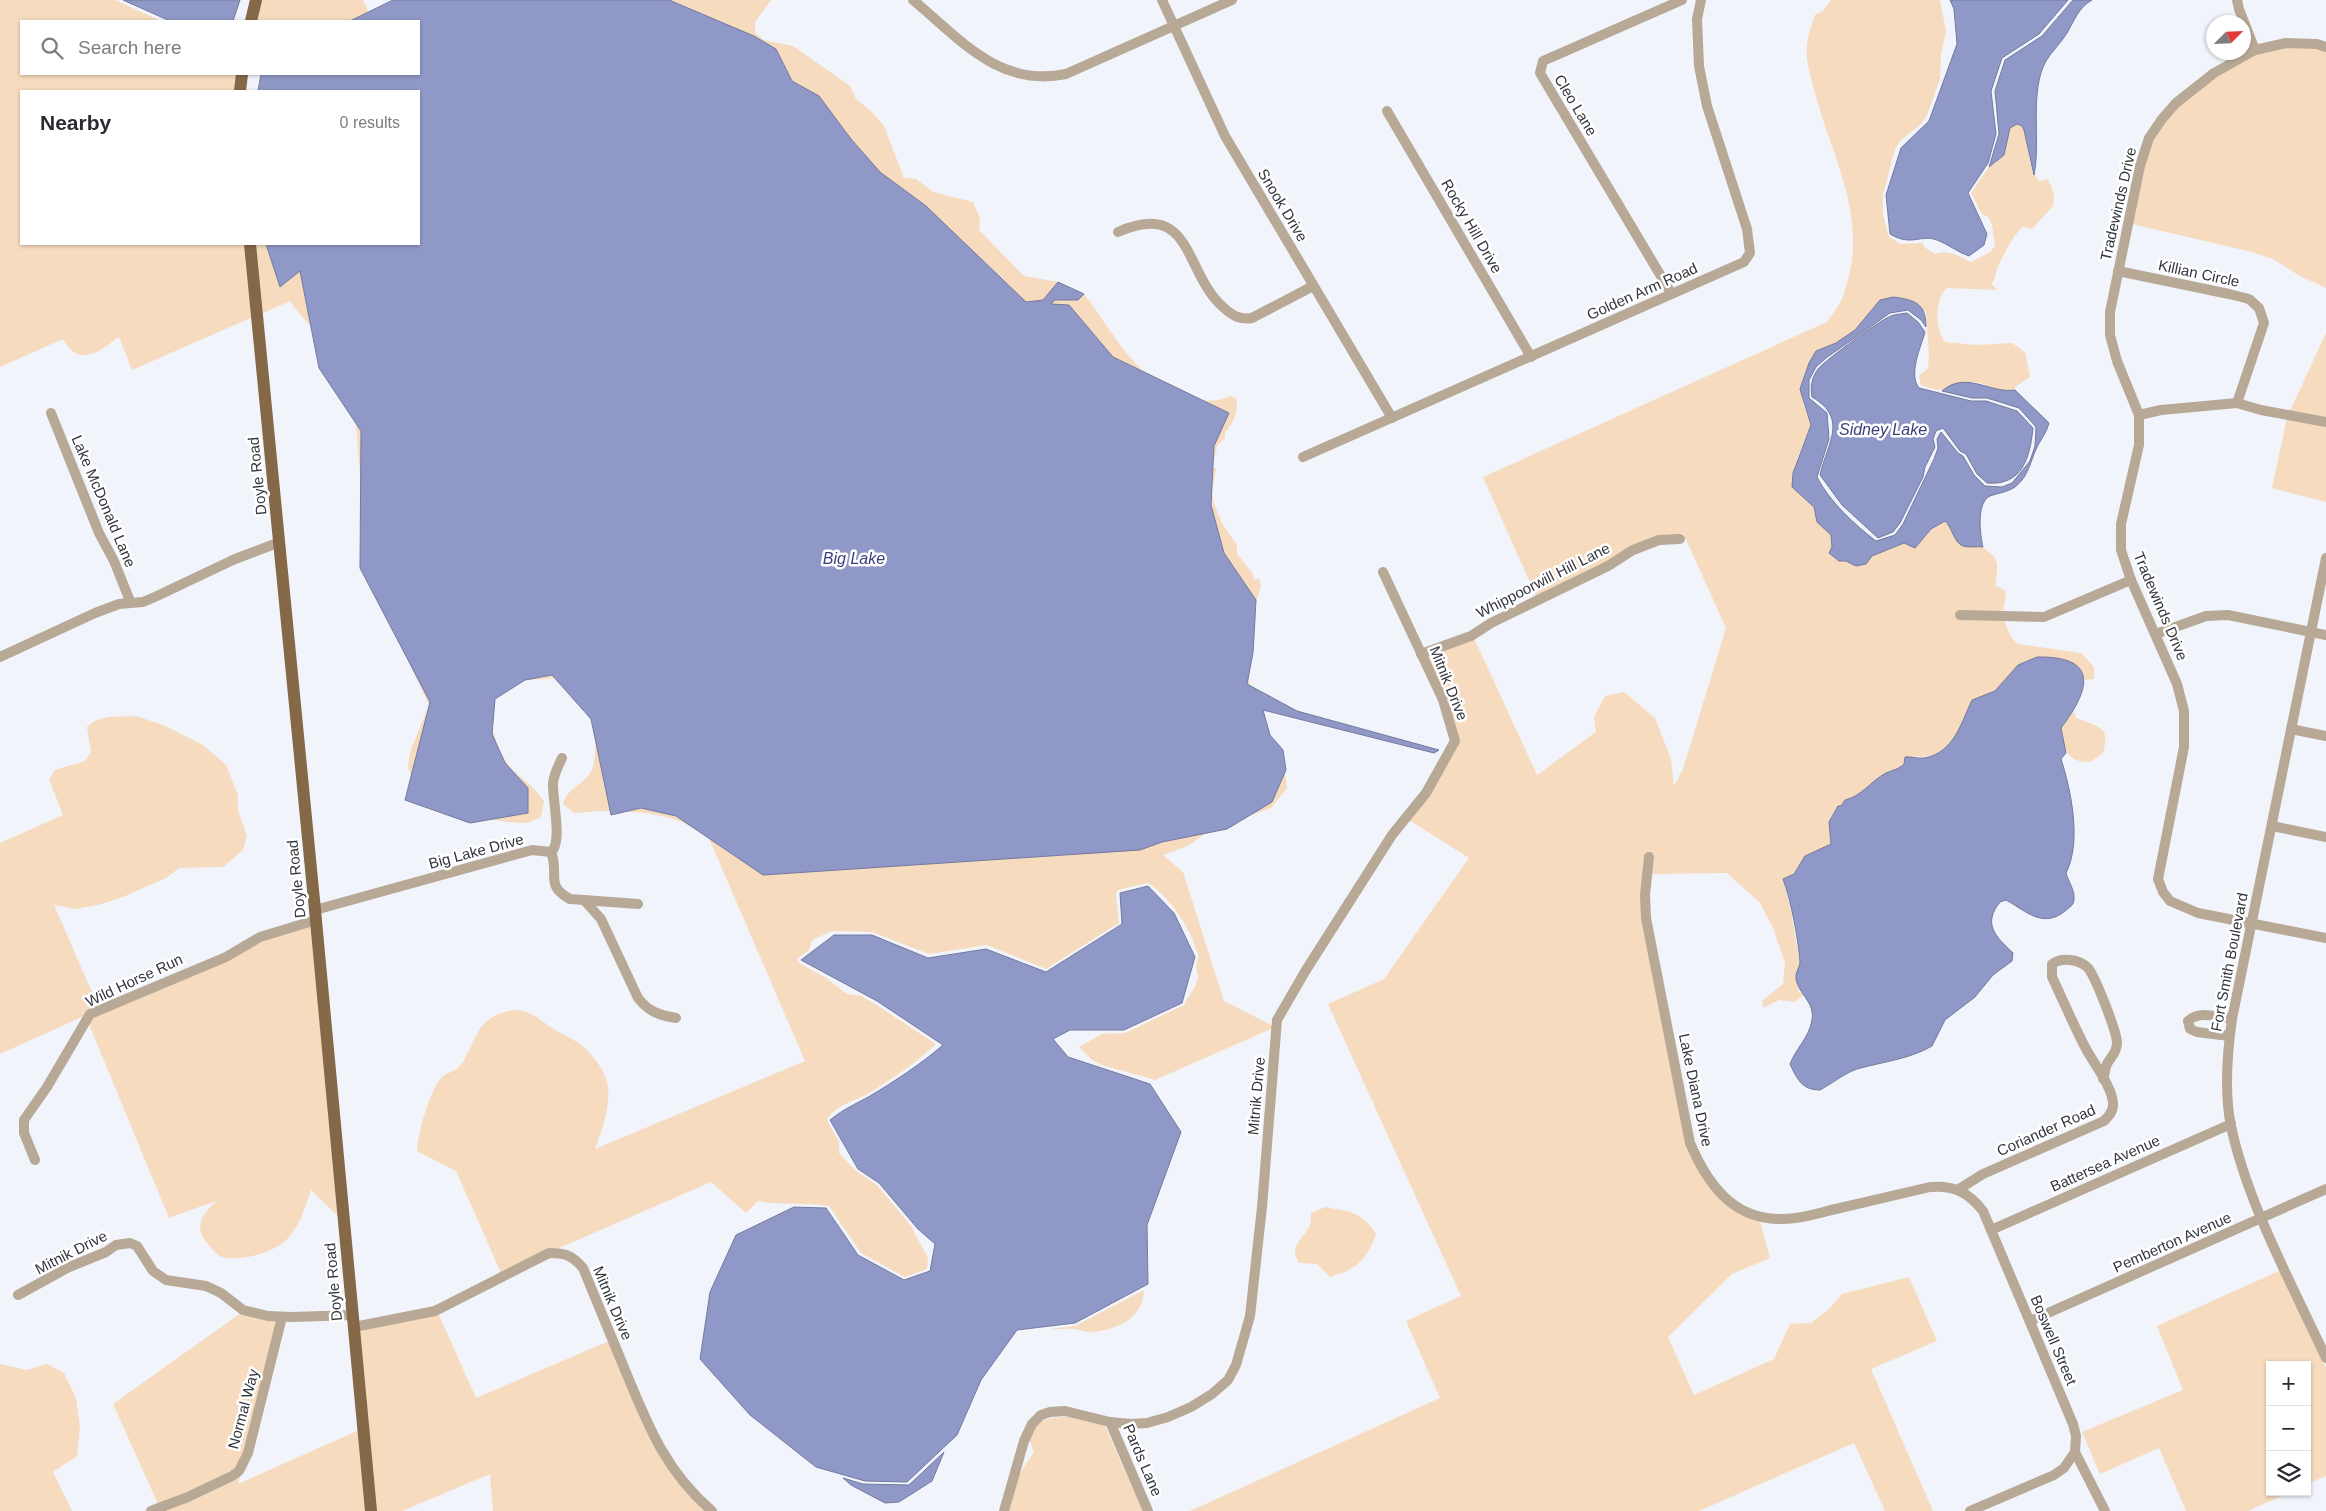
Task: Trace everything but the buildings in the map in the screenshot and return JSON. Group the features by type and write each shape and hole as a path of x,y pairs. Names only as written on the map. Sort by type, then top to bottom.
{"main road":[{"path":"251,20 256,0"},
{"path":"240,90 242,75"},
{"name":"Doyle Road","path":"250,245 316,915 371,1511"}],"street":[{"path":"914,0 992,64 1028,76 1046,78 1066,74 1232,0"},
{"name":"Snook Drive","path":"1162,0 1225,136 1392,418"},
{"name":"Cleo Lane","path":"1671,293 1540,73 1543,61 1682,0"},
{"name":"Golden Arm Road","path":"1303,457 1744,262 1750,253 1747,229 1707,106 1699,66 1697,19 1701,0"},
{"path":"2237,0 2255,50"},
{"name":"Tradewinds Drive","path":"2326,47 2286,44 2255,50 2214,73 2176,103 2153,132 2140,166 2110,312 2110,335 2117,360 2138,415 2139,445 2121,524 2121,550 2131,580 2177,684 2184,711 2184,747 2160,862 2158,879 2160,886 2170,901 2198,913 2252,922 2326,938"},
{"name":"Rocky Hill Drive","path":"1387,111 1531,357"},
{"path":"1118,232 1136,224 1158,223 1172,229 1180,237 1204,285 1232,316 1243,320 1252,318 1314,286"},
{"name":"Killian Circle","path":"2118,271 2249,299 2259,308 2264,323 2237,403"},
{"path":"2138,415 2161,410 2237,403 2261,410 2326,422"},
{"name":"Lake McDonald Lane","path":"51,414 99,533 114,561 130,601"},
{"name":"Whippoorwill Hill Lane","path":"1421,654 1471,636 1491,623 1608,566 1633,550 1659,540 1680,539"},
{"path":"0,657 95,613 130,601 143,602 235,559 280,542"},
{"name":"Fort Smith Boulevard","path":"2326,558 2232,1020 2229,1036 2227,1076 2231,1124 2242,1168 2262,1218 2326,1358"},
{"name":"Mitnik Drive","path":"1004,1511 1024,1441 1032,1424 1041,1415 1065,1411 1110,1422 1147,1423 1168,1417 1191,1407 1212,1394 1228,1380 1236,1365 1250,1316 1262,1207 1277,1020 1306,970 1392,835 1426,793 1455,741 1445,705 1383,572"},
{"path":"1960,615 2044,617 2131,580"},
{"path":"2156,634 2206,616 2228,615 2326,635"},
{"path":"2291,729 2326,736"},
{"path":"562,758 553,781 556,829 554,850 550,852 554,860 556,890 570,899 638,904"},
{"path":"2272,826 2326,837"},
{"name":"Big Lake Drive","path":"316,915 532,850 550,852"},
{"name":"Lake Diana Drive","path":"1650,857 1645,896 1646,918 1690,1143 1704,1172 1716,1191 1727,1200 1760,1216 1794,1218 1930,1187 1946,1186 1959,1190"},
{"path":"584,900 601,919 638,998 657,1015 676,1018"},
{"name":"Wild Horse Run","path":"35,1160 24,1133 24,1120 90,1014 226,957 260,937 316,915"},
{"name":"Coriander Road","path":"1959,1190 1983,1174 2104,1121 2114,1106 2103,1079 2086,1049 2052,977 2052,964 2056,962 2073,960 2082,964 2092,974 2117,1041 2116,1049 2108,1062 2103,1079"},
{"path":"2229,1036 2197,1032 2190,1029 2188,1021 2192,1017 2201,1014 2232,1020"},
{"name":"Battersea Avenue","path":"1991,1230 2231,1124"},
{"name":"Pemberton Avenue","path":"2030,1321 2326,1189"},
{"name":"Boswell Street","path":"1959,1190 1973,1198 1991,1230 2073,1424 2076,1436 2075,1452 2105,1511"},
{"name":"Mitnik Drive","path":"18,1295 67,1268 106,1252 116,1245 130,1243 137,1246 153,1271 166,1280 206,1286 220,1293 243,1310 268,1316 353,1321 435,1310 549,1253 566,1253 583,1268 647,1424 660,1451 692,1494 712,1511"},
{"name":"Normal Way","path":"150,1511 214,1485 239,1471 248,1453 282,1317"},
{"name":"Pards Lane","path":"1110,1422 1148,1511"},
{"path":"1970,1511 2054,1475 2064,1468 2075,1452"}],"shaded area":[{"path":"0,0 115,0 159,20 20,20 20,75 238,75 236,90 20,90 20,245 246,245 253,317 132,370 119,337 97,352 82,355 69,348 63,339 0,367"},
{"path":"260,0 363,0 373,20 255,20"},
{"path":"483,0 771,0 755,22 755,33 764,40 793,46 850,86 856,99 872,112 884,126 904,178 916,179 933,192 973,202 980,218 979,230 1024,276 1058,282 1043,300 1027,302 1015,312 979,309 973,305 969,256 961,245 940,231 933,222 926,219 904,219 879,204 868,186 848,172 843,162 842,151 846,138 828,114 806,94 778,97 762,103 756,101 749,87 722,80 690,48 671,46 645,27 626,22 618,29 614,47 609,54 592,58 571,49 567,30 552,25 543,16 544,11 510,18 494,17 466,26 459,34 458,63 468,80 478,130 490,159 491,204 499,233 498,262 514,293 516,342 505,356 499,372 507,371 521,380 522,390 513,411 514,434 510,467 524,494 527,516 537,531 548,555 555,562 563,567 599,575 609,581 618,592 617,623 643,688 638,702 641,716 654,731 674,738 697,767 725,790 735,793 759,788 772,791 805,806 840,798 869,798 902,823 914,822 941,804 990,804 996,791 981,765 979,753 982,731 1004,703 1026,706 1045,703 1067,704 1083,718 1096,723 1102,732 1119,739 1126,740 1137,737 1162,745 1172,744 1179,752 1192,778 1198,785 1209,795 1216,791 1218,778 1230,776 1233,770 1228,763 1220,759 1218,746 1207,738 1186,733 1176,722 1175,697 1160,666 1144,663 1130,642 1122,624 1121,611 1132,577 1130,563 1113,561 1107,557 1102,544 1104,528 1108,520 1119,511 1139,504 1144,500 1148,495 1147,482 1142,475 1123,459 1114,442 1089,433 1078,421 1066,384 1048,349 1042,321 1050,304 1055,300 1077,300 1084,294 1129,356 1155,381 1172,391 1190,398 1206,401 1230,396 1236,398 1235,416 1225,432 1225,438 1217,446 1210,465 1216,469 1212,492 1214,504 1223,525 1237,545 1237,554 1253,574 1254,580 1259,578 1261,586 1256,603 1244,615 1244,651 1252,697 1289,706 1297,712 1291,716 1261,707 1251,708 1279,753 1287,788 1271,808 1210,830 1188,846 1163,855 1183,872 1224,1001 1273,1026 1273,1028 1155,1080 1102,1065 1092,1060 1079,1047 1102,1034 1125,1033 1184,1005 1196,985 1198,978 1196,966 1198,956 1195,945 1179,915 1165,897 1148,883 1118,890 1116,894 1119,923 1046,969 987,945 929,954 872,932 832,931 812,940 809,950 797,959 799,963 826,978 847,994 861,996 875,1004 936,1044 886,1082 869,1093 840,1107 827,1120 839,1142 839,1153 856,1171 877,1185 911,1226 928,1258 927,1269 905,1277 861,1253 829,1206 758,1201 746,1213 711,1182 557,1249 547,1250 501,1273 456,1171 417,1151 419,1134 425,1114 440,1079 459,1067 477,1033 487,1021 510,1011 520,1010 530,1014 578,1042 594,1058 602,1070 607,1082 608,1099 606,1116 595,1149 805,1061 708,836 677,820 660,816 627,811 574,813 563,804 567,795 585,780 592,771 595,738 594,728 587,709 558,678 515,681 491,700 491,719 499,749 509,766 544,801 541,817 528,823 447,813 423,803 408,768 410,752 429,705 400,643 396,619 380,581 383,568 409,560 434,560 451,565 461,587 473,593 487,593 502,581 513,562 514,535 511,514 486,488 467,488 453,493 443,533 409,540 390,541 378,529 370,515 365,499 361,482 355,415 339,364 323,339 290,301 261,314 254,245 266,245 281,287 304,268 328,263 341,245 420,245 420,90 376,90 369,75 420,75 420,44 433,47 458,11"},
{"path":"1831,0 1940,0 1946,31 1941,55 1940,79 1927,115 1921,124 1900,141 1895,149 1883,195 1883,215 1889,237 1901,244 1923,243 1924,247 1935,254 1949,253 1971,262 1990,252 1995,246 1992,225 1988,217 1982,214 1971,193 1989,167 1996,163 2006,145 2010,128 2017,124 2022,126 2024,130 2032,171 2039,181 2048,179 2054,194 2053,206 2032,229 2022,227 2008,247 1997,269 1995,279 1991,284 1998,290 1947,288 1940,300 1937,314 1939,329 1945,342 1976,345 2012,343 2025,352 2030,377 2015,387 2015,390 2008,391 1973,382 1940,390 1921,385 1919,376 1928,368 1929,356 1926,312 1881,300 1855,330 1836,343 1816,351 1809,363 1803,403 1811,425 1797,459 1792,487 1814,507 1817,522 1831,535 1832,548 1846,561 1856,566 1865,564 1872,556 1904,543 1915,548 1931,529 1945,521 1964,546 1983,547 1994,557 1997,565 1996,586 2006,591 2003,613 1957,611 1956,618 2004,620 2011,637 2018,644 2081,653 2094,667 2094,679 2085,680 2081,670 2069,662 2008,677 1995,691 1972,700 1957,733 1943,749 1923,757 1909,756 1901,766 1884,774 1861,792 1845,800 1841,806 1838,806 1831,817 1831,844 1809,855 1792,875 1783,879 1800,963 1795,976 1799,992 1804,995 1794,1002 1779,1000 1763,1008 1762,1001 1783,984 1785,963 1773,928 1760,903 1727,873 1652,874 1654,854 1646,853 1641,895 1701,1175 1714,1192 1726,1203 1760,1221 1770,1258 1732,1274 1668,1337 1694,1395 1774,1359 1790,1324 1811,1323 1829,1309 1842,1294 1909,1277 1937,1341 1871,1369 1933,1511 1885,1511 1854,1443 1699,1511 1190,1511 1440,1398 1406,1321 1461,1296 1328,1004 1384,979 1469,858 1409,820 1459,742 1426,655 1474,638 1537,775 1596,732 1594,717 1605,696 1624,692 1655,718 1671,759 1674,786 1683,769 1726,628 1683,533 1606,562 1536,596 1483,477 1827,322 1843,296 1851,268 1853,242 1847,193 1815,93 1807,54 1808,37 1815,15 1823,11"},
{"path":"2286,47 2316,48 2326,51 2326,288 2300,276 2273,259 2248,251 2132,224 2146,157 2162,125 2185,101 2212,78 2242,60 2251,60 2251,56"},
{"path":"2326,333 2326,418 2290,411"},
{"path":"2287,418 2326,426 2326,502 2272,488"},
{"path":"2074,711 2076,718 2101,728 2104,732 2105,744 2103,753 2090,762 2076,760 2071,757 2063,742 2061,728"},
{"path":"136,716 163,725 203,745 226,765 238,795 238,810 247,836 243,850 223,867 179,868 166,878 123,897 98,905 75,909 54,905 98,1006 82,1017 0,1054 0,843 63,815 49,779 55,770 85,761 91,752 87,727 104,718"},
{"path":"312,925 340,1218 311,1190 298,1224 285,1241 264,1253 237,1258 222,1257 214,1251 202,1236 200,1229 203,1216 216,1201 169,1218 88,1022 93,1016 261,941"},
{"path":"1325,1207 1355,1214 1371,1226 1376,1234 1369,1251 1360,1262 1348,1271 1330,1277 1317,1264 1299,1263 1295,1251 1310,1225 1311,1213"},
{"path":"2281,1270 2326,1368 2326,1476 2311,1482 2311,1361 2266,1361 2266,1496 2281,1496 2248,1511 2186,1511 2159,1448 2100,1474 2082,1432 2183,1390 2157,1326"},
{"path":"1144,1290 1143,1300 1139,1309 1133,1316 1117,1326 1107,1330 1088,1332 1074,1329 1049,1329 1075,1326"},
{"path":"241,1313 278,1320 245,1452 235,1468 212,1482 158,1504 113,1404"},
{"path":"438,1313 476,1398 609,1341 637,1410 659,1454 688,1494 706,1511 493,1511 490,1474 402,1511 375,1511 358,1330"},
{"path":"0,1364 27,1370 47,1364 64,1373 76,1398 80,1426 77,1456 53,1472 72,1511 0,1511"},
{"path":"1074,1417 1104,1424 1143,1511 1008,1511 1018,1476 1034,1452 1029,1438 1032,1432 1039,1424 1046,1420"},
{"path":"359,1430 367,1511 161,1511 241,1474 238,1484"}],"water":[{"path":"123,0 240,0 233,20 168,20"},
{"name":"Big Lake","path":"393,0 669,0 754,36 776,49 792,81 819,96 851,139 880,172 926,206 1026,302 1043,300 1058,282 1084,294 1078,300 1055,300 1051,304 1069,305 1113,357 1229,413 1214,446 1211,505 1224,553 1256,600 1253,653 1247,684 1297,711 1439,750 1434,753 1263,710 1270,735 1283,750 1286,770 1272,802 1227,829 1162,842 1140,850 763,875 676,816 641,808 611,815 591,719 552,675 525,680 495,699 492,734 505,763 528,788 528,813 470,823 405,800 430,702 360,568 361,431 319,368 300,271 280,287 266,245 420,245 420,90 258,90 261,75 420,75 420,20 352,20"},
{"path":"1950,0 2068,0 2039,34 2002,58 1991,91 1996,134 1988,163 1968,193 1987,234 1984,245 1969,256 1937,240 1926,238 1904,240 1890,234 1886,195 1901,148 1929,121 1957,44 1954,9"},
{"path":"2073,0 2092,0 2080,10 2065,37 2046,61 2041,73 2038,87 2034,175 2024,130 2022,126 2017,124 2010,128 2004,155 1989,167 1999,134 1995,91 2005,60 2042,36"},
{"path":"1893,297 1913,301 1918,304 1924,313 1926,327 1921,320 1908,310 1890,313 1826,358 1816,367 1809,380 1809,398 1827,413 1829,439 1817,477 1835,504 1868,535 1876,541 1895,535 1903,524 1934,459 1938,448 1937,439 1941,432 1958,453 1963,456 1974,475 1985,486 2002,487 2012,483 2030,461 2035,446 2036,427 2019,408 1987,398 1972,398 1942,391 1951,385 1969,383 1996,389 2015,390 2049,423 2029,468 2020,483 2012,489 1990,496 1983,505 1980,519 1983,547 1965,547 1960,544 1945,521 1931,529 1915,548 1904,543 1872,556 1866,564 1856,566 1846,561 1839,561 1829,553 1832,547 1831,535 1817,522 1814,507 1792,487 1793,473 1811,425 1800,389 1809,363 1816,351 1836,343 1855,330 1880,300"},
{"name":"Sidney Lake","path":"1907,313 1918,322 1925,332 1915,368 1916,382 1919,388 1971,401 1986,401 2017,411 2033,428 2032,439 2022,468 2016,475 2009,480 1999,483 1987,483 1977,474 1966,454 1960,451 1943,428 1936,431 1933,439 1935,447 1925,467 1923,477 1900,523 1893,532 1878,538 1842,505 1820,475 1830,442 1833,423 1830,414 1823,405 1812,397 1811,385 1819,368 1842,349 1885,319 1893,315"},
{"path":"2037,657 2057,658 2071,662 2080,669 2084,678 2083,689 2078,701 2061,728 2066,753 2061,759 2073,816 2073,846 2071,860 2066,873 2073,892 2073,903 2057,916 2042,918 2028,913 2006,900 2000,902 1992,917 1993,930 2013,953 2012,961 1993,975 1975,997 1945,1020 1932,1046 1905,1057 1857,1069 1820,1090 1804,1086 1790,1064 1808,1032 1812,1014 1809,1003 1800,990 1796,979 1800,963 1799,952 1796,930 1783,879 1794,874 1805,856 1831,844 1829,822 1838,806 1841,806 1845,800 1861,792 1881,776 1902,766 1905,757 1924,758 1943,750 1955,736 1972,700 1995,691 2018,665"},
{"path":"1148,886 1174,913 1195,957 1182,1003 1124,1030 1070,1030 1053,1039 1068,1057 1150,1084 1181,1132 1147,1225 1148,1284 1075,1323 1017,1330 981,1380 957,1435 907,1482 865,1481 816,1467 750,1415 700,1359 710,1292 736,1235 794,1207 826,1208 858,1255 904,1280 930,1271 935,1244 918,1229 879,1183 858,1169 830,1120 898,1078 943,1045 877,1001 801,960 834,935 872,935 928,958 986,949 1046,972 1122,924 1120,893"},
{"path":"944,1452 932,1481 899,1502 885,1503 851,1485 843,1478 863,1484 909,1485"}]}
